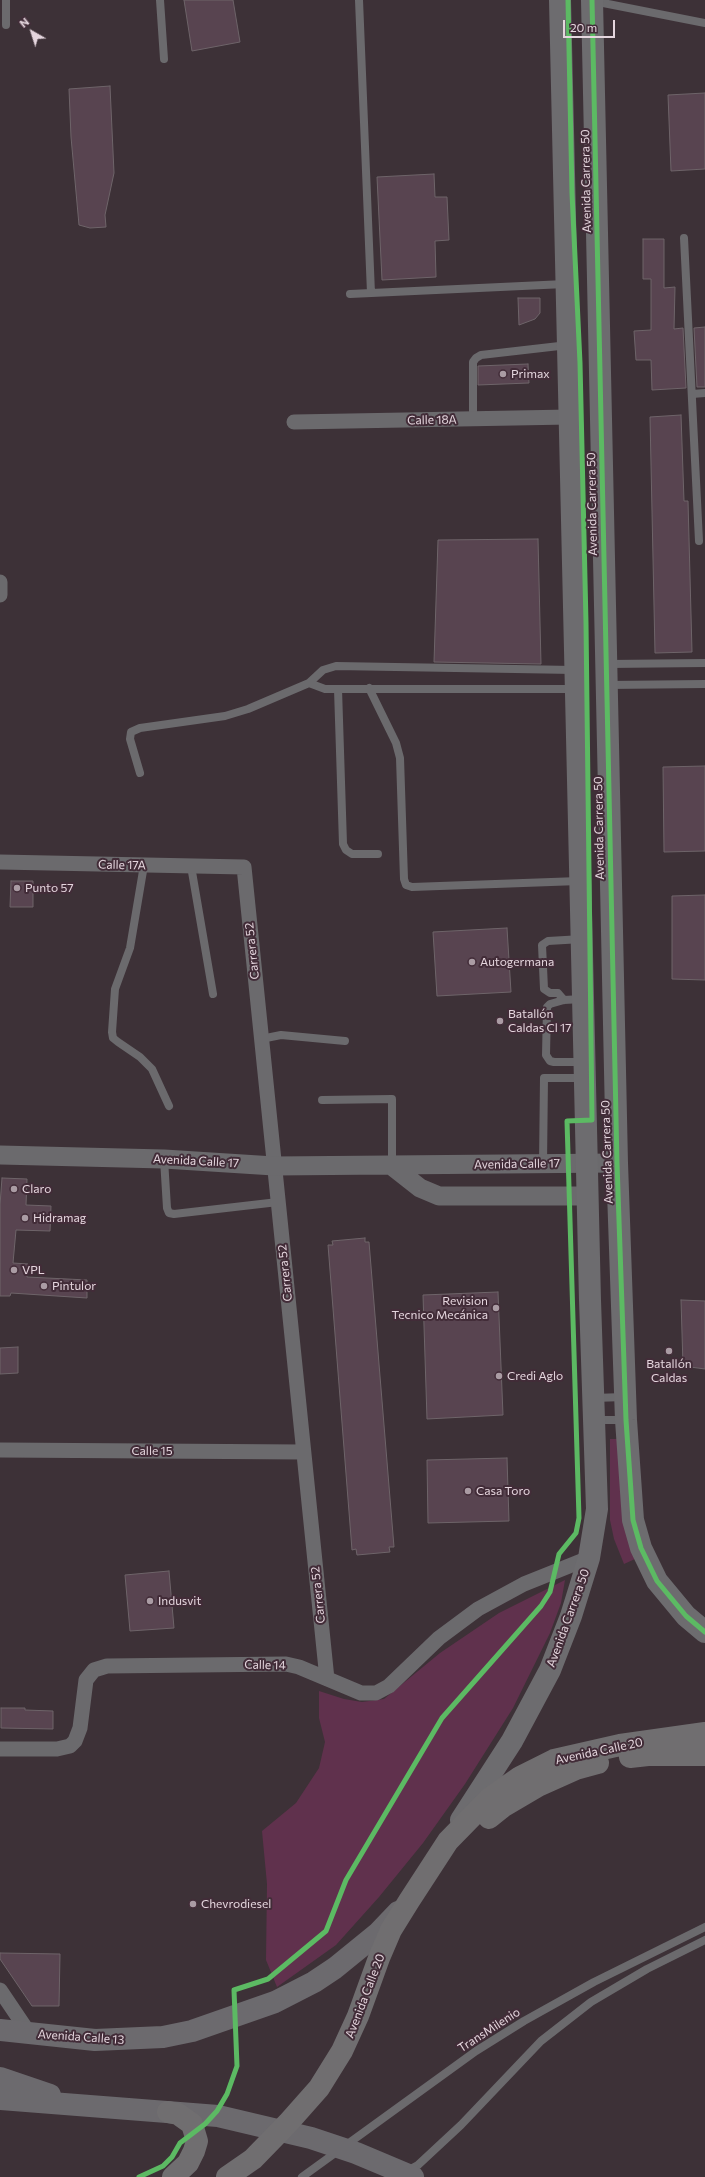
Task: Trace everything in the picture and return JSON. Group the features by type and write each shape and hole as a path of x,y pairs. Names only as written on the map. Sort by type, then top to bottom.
{"highway":[{"name":"Avenida Calle 20","path":"227,2177 253,2159 319,2088 342,2051 358,2016 391,1930 448,1841 490,1798 520,1776 554,1760 620,1745 705,1733"},
{"name":"Avenida Calle 20","path":"409,1901 475,1829 504,1806 538,1786 576,1769 611,1760 648,1755 705,1755"},
{"path":"168,2112 178,2114 192,2124 197,2141 194,2152 188,2163 174,2177"}],"main road":[{"name":"Avenida Carrera 50","path":"448,1841 512,1741 550,1670 571,1616 589,1558 597,1509 585,1070 574,999 582,939 560,0"},
{"name":"Avenida Carrera 50","path":"592,1 617,1163 626,1420 633,1520 641,1548 657,1581 669,1597 686,1616 705,1632"},
{"name":"Avenida Calle 13","path":"0,2030 95,2040 129,2040 177,2034 235,2018 296,1992 330,1972 378,1933 409,1901"},
{"path":"0,2078 80,2105"},
{"path":"0,2099 218,2116 281,2130 343,2149 405,2176"}],"street":[{"name":"Calle 18A","path":"294,422 570,417"},
{"path":"0,582 0,595"},
{"name":"Calle 17A","path":"0,862 244,867"},
{"name":"Carrera 52","path":"244,867 327,1679"},
{"name":"Avenida Calle 17","path":"0,1155 164,1159 274,1166 617,1163"},
{"path":"392,1166 420,1188 439,1196 588,1196"},
{"name":"Calle 15","path":"0,1450 304,1452"},
{"name":"Calle 14","path":"0,1749 57,1749 70,1746 75,1741 80,1728 86,1680 89,1675 100,1667 286,1664 327,1679 344,1688 361,1694 376,1693 389,1686 439,1638 478,1610 531,1581 589,1558"},
{"path":"0,1990 29,2033"}],"lane":[{"path":"6,0 6,25"},
{"path":"160,0 164,58"},
{"path":"359,0 371,293"},
{"path":"592,1 705,23"},
{"path":"684,238 699,541"},
{"path":"350,294 567,284"},
{"path":"473,419 473,362 476,358 480,355 569,345"},
{"path":"692,394 705,393"},
{"path":"696,479 705,478"},
{"path":"606,664 705,664"},
{"path":"140,773 130,739 131,732 140,728 225,716 269,701 309,683 323,670 336,666 576,680"},
{"path":"309,683 325,689 338,689 576,680"},
{"path":"606,685 705,684"},
{"path":"369,688 396,743 400,758 404,879 406,885 412,887 580,881"},
{"path":"338,689 343,844 346,850 352,854 378,854"},
{"path":"144,865 128,956 116,981 112,1032 113,1038 140,1057 152,1069 168,1106"},
{"path":"191,866 213,994"},
{"path":"574,999 558,993 550,993 544,989 542,946 548,941 582,939"},
{"path":"574,999 550,1004 547,1007 547,1058 554,1062 585,1070"},
{"path":"261,1039 281,1035 345,1041"},
{"path":"543,1164 544,1078 585,1070"},
{"path":"322,1100 392,1099 392,1166"},
{"path":"164,1159 167,1208 169,1213 174,1214 278,1202"},
{"path":"593,1398 626,1397"},
{"path":"594,1420 626,1420"},
{"name":"TransMilenio","path":"302,2177 343,2149 476,2051 524,2021 594,1982 705,1927"},
{"path":"405,2176 461,2126 547,2036 591,2002 647,1969 705,1940"}],"shaded area":[{"path":"610,1439 618,1439 635,1559 624,1564 614,1539 610,1520"},
{"path":"565,1580 561,1603 550,1633 513,1708 465,1784 423,1843 379,1897 336,1945 277,1987 266,1960 267,1884 262,1831 296,1803 319,1768 325,1742 319,1718 319,1691 344,1699 362,1702 384,1699 440,1653 499,1613"}],"building":[{"path":"184,0 233,0 240,42 192,51"},
{"path":"110,86 114,173 105,215 106,227 90,228 79,225 71,137 69,89"},
{"path":"705,93 705,169 671,171 668,95"},
{"path":"434,174 435,197 447,197 449,240 435,241 436,277 382,280 377,177"},
{"path":"643,239 664,239 664,288 675,287 674,329 683,328 686,388 652,390 651,360 636,360 634,331 651,330 651,279 643,279"},
{"path":"518,298 540,298 540,313 535,319 519,325"},
{"path":"705,327 705,387 697,387 694,328"},
{"name":"Primax","path":"528,364 529,383 478,385 478,366"},
{"path":"681,415 684,501 688,501 692,652 655,653 650,417"},
{"path":"538,539 541,664 434,662 438,540"},
{"path":"705,766 705,851 664,852 663,767"},
{"path":"11,881 33,881 33,907 10,907"},
{"path":"705,895 705,980 672,979 672,896"},
{"name":"Autogermana","path":"507,928 511,992 437,996 433,932"},
{"path":"2,1178 27,1179 26,1205 51,1206 50,1231 16,1230 13,1263 28,1264 27,1277 87,1280 87,1298 11,1293 10,1296 0,1296 0,1205"},
{"path":"365,1238 365,1242 369,1242 394,1547 389,1547 390,1552 357,1555 356,1549 352,1550 328,1245 333,1245 332,1241"},
{"path":"498,1292 503,1415 427,1419 423,1295"},
{"path":"681,1300 705,1301 705,1369 683,1366"},
{"path":"18,1347 18,1373 0,1374 0,1348"},
{"name":"Casa Toro","path":"507,1458 509,1521 428,1523 427,1460"},
{"name":"Indusvit","path":"169,1571 174,1628 130,1631 125,1575"},
{"path":"1,1708 25,1708 25,1710 53,1711 53,1729 1,1728"},
{"path":"0,1953 60,1954 59,2006 32,2006 0,1959"}],"cycle path":[{"path":"139,2177 163,2166 172,2157 180,2143 205,2124 217,2111 227,2094 237,2066 234,1990 268,1979 326,1931 346,1880 442,1718 541,1606 550,1592 559,1554 576,1533 579,1518 567,1121 592,1120 586,623 580,363 572,193 568,0"},
{"path":"592,0 617,1163 626,1420 633,1520 641,1548 657,1581 686,1616 705,1632"}],"place":[{"name":"Primax","path":"503,374"},
{"name":"Punto 57","path":"17,888"},
{"name":"Autogermana","path":"472,962"},
{"name":"Batallón Caldas Cl 17","path":"500,1021"},
{"name":"Claro","path":"14,1189"},
{"name":"Hidramag","path":"25,1218"},
{"name":"VPL","path":"14,1270"},
{"name":"Pintulor","path":"44,1286"},
{"name":"Revision Tecnico Mecánica","path":"496,1308"},
{"name":"Batallón Caldas","path":"669,1351"},
{"name":"Credi Aglo","path":"499,1376"},
{"name":"Casa Toro","path":"468,1491"},
{"name":"Indusvit","path":"150,1601"},
{"name":"Chevrodiesel","path":"193,1904"}]}
